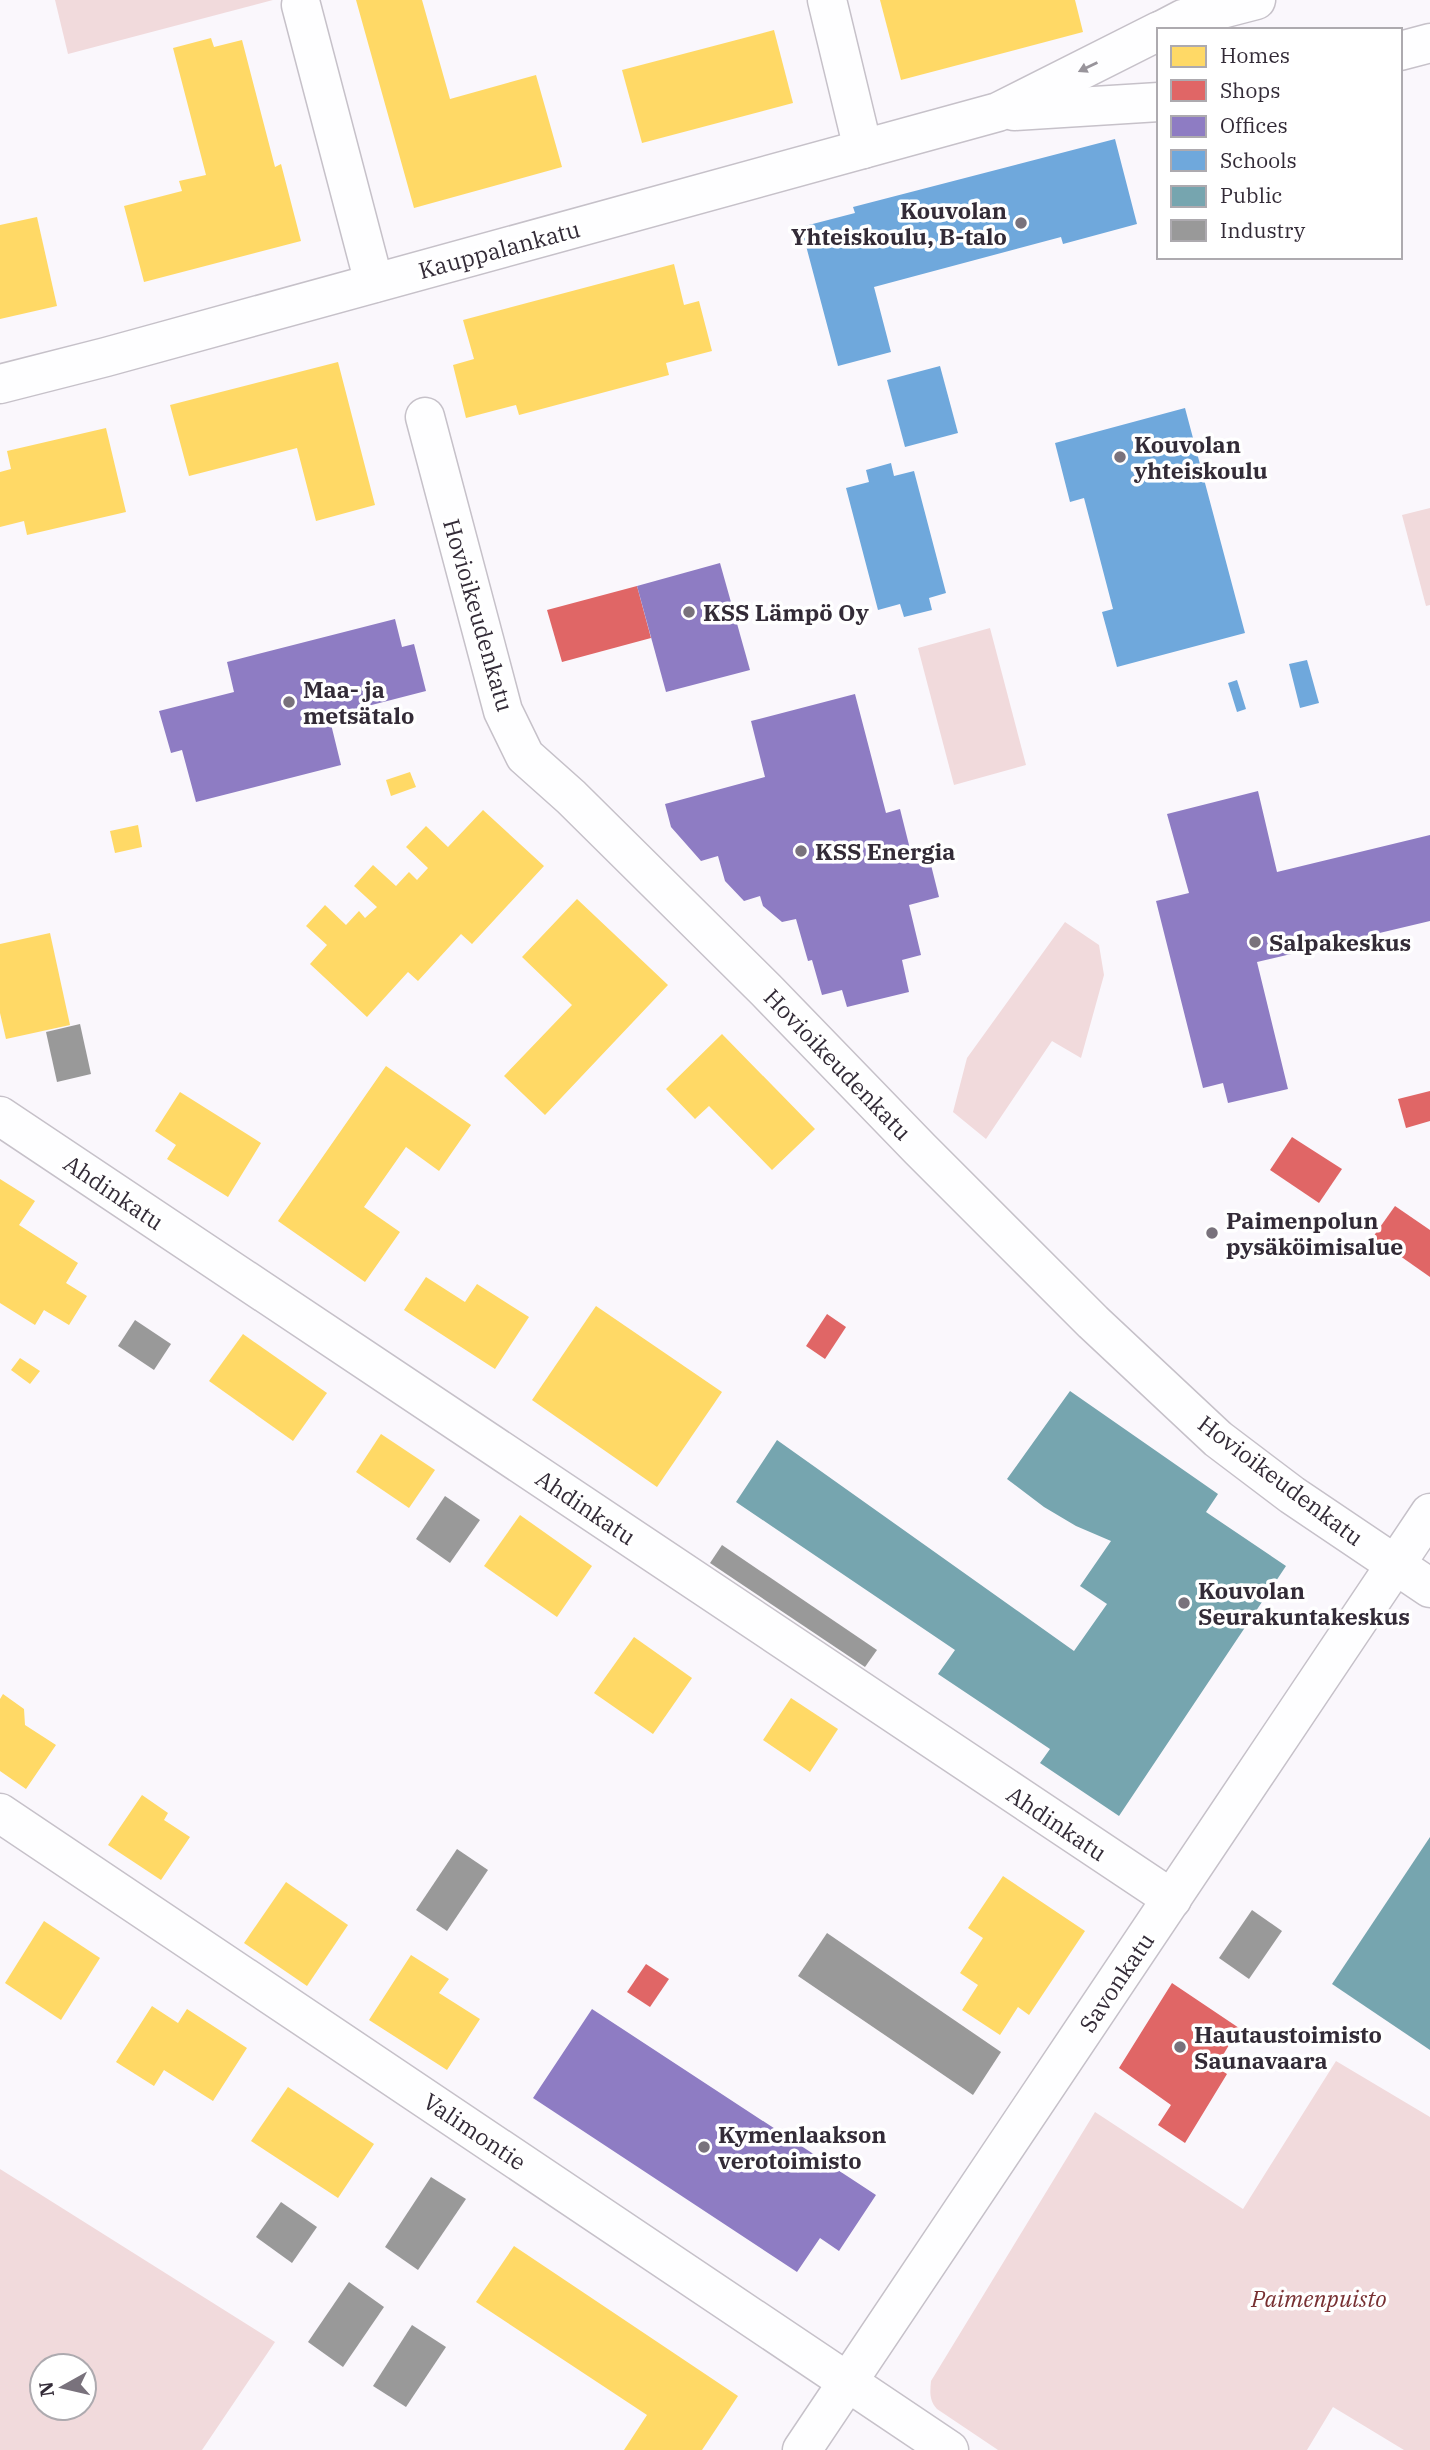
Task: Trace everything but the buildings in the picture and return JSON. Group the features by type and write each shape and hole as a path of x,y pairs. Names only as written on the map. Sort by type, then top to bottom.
{"street":[{"path":"827,0 863,149"},
{"name":"Kauppalankatu","path":"1166,28 1184,19 1256,0"},
{"path":"301,5 374,283"},
{"name":"Kauppalankatu","path":"0,384 998,111 1157,32"},
{"path":"1402,50 1430,43"},
{"name":"Kauppalankatu","path":"998,111 1157,102"},
{"name":"Hovioikeudenkatu","path":"425,417 503,711 525,756 571,797 766,990 1093,1322 1218,1439 1292,1494 1430,1588"},
{"name":"Ahdinkatu","path":"0,1116 1172,1899"},
{"name":"Savonkatu","path":"802,2450 1430,1513"},
{"name":"Valimontie","path":"0,1813 949,2450"}],"green space":[{"path":"55,0 273,0 68,54"},
{"path":"1430,508 1430,605 1426,606 1402,515"},
{"path":"990,628 1026,765 954,785 918,648"},
{"path":"1065,922 1099,945 1104,975 1081,1058 1052,1041 986,1139 953,1112 967,1058"},
{"name":"Paimenpuisto","path":"1336,2061 1430,2117 1430,2450 1404,2450 1333,2407 1307,2450 998,2450 934,2406 930,2392 931,2381 1095,2112 1243,2209"},
{"path":"0,2169 275,2342 202,2450 0,2450"}],"place":[{"name":"Kouvolan Yhteiskoulu, B-talo","path":"1021,223"},
{"name":"Kouvolan yhteiskoulu","path":"1120,457"},
{"name":"KSS Lämpö Oy","path":"689,612"},
{"name":"Maa- ja metsätalo","path":"289,702"},
{"name":"KSS Energia","path":"801,851"},
{"name":"Salpakeskus","path":"1255,942"},
{"name":"Paimenpolun pysäköimisalue","path":"1212,1233"},
{"name":"Kouvolan Seurakuntakeskus","path":"1184,1603"},
{"name":"Hautaustoimisto Saunavaara","path":"1180,2047"},
{"name":"Kymenlaakson verotoimisto","path":"704,2147"}]}
